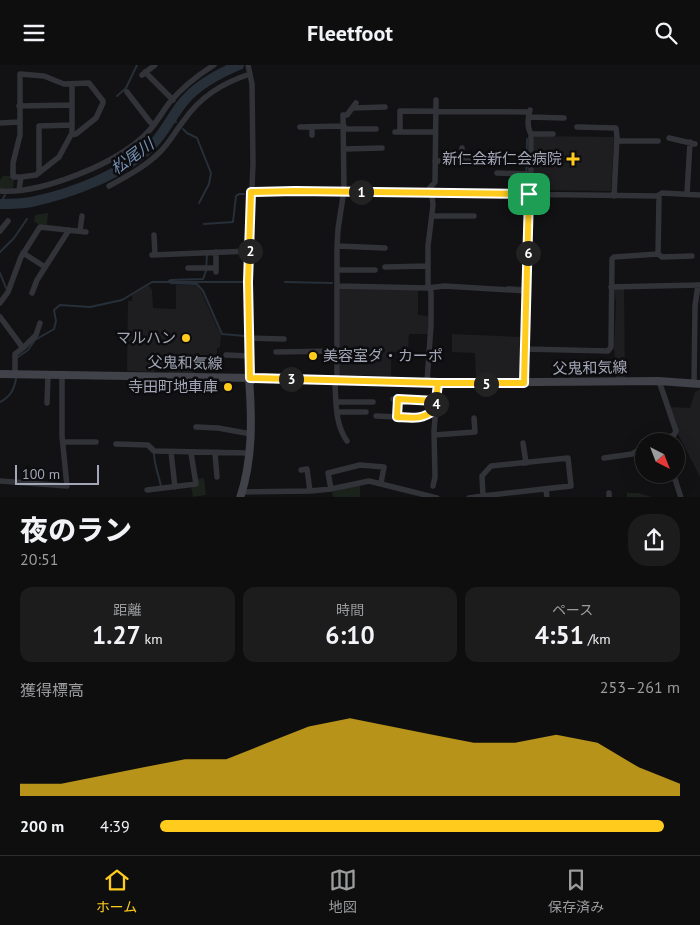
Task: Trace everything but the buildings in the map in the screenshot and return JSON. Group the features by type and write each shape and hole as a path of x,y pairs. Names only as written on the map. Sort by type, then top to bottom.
{"main road":[{"name":"父鬼和気線","path":"0,374 438,383 659,381 697,384"},
{"path":"241,495 251,434 250,378"}],"street":[{"path":"155,65 144,74 161,86 173,100"},
{"path":"0,191 19,190 50,184 102,163 134,145 149,132 173,100 192,81 214,65"},
{"path":"248,65 252,83 253,164 248,338 250,378"},
{"path":"109,186 141,169 159,153 170,141 185,118 206,97 235,79 250,73"},
{"path":"71,135 76,134 96,118 103,103 89,83 64,84 44,75 20,74 20,135 13,163 13,177 36,175 58,157 71,135 72,84"},
{"path":"130,92 154,125"},
{"path":"427,382 431,325 431,292 428,287 429,231 433,205 428,190 434,182 436,100"},
{"path":"347,441 340,434 335,382 337,380 338,229 344,192 344,115 356,103"},
{"path":"19,106 72,105"},
{"path":"352,108 385,107"},
{"path":"435,132 397,132 400,111 436,111 450,114 529,113 554,115 564,118"},
{"path":"524,383 531,134 528,130 529,113"},
{"path":"0,123 20,122"},
{"path":"39,173 39,126 72,125"},
{"path":"300,127 376,129"},
{"path":"312,127 312,135"},
{"path":"577,127 587,130 606,131 616,128 614,196"},
{"path":"531,134 553,134"},
{"path":"669,138 692,143 691,169 687,194"},
{"path":"617,141 646,144 658,141"},
{"path":"344,149 382,148"},
{"path":"435,161 466,161 462,148"},
{"path":"497,173 529,173"},
{"path":"19,190 21,177"},
{"path":"120,180 124,186"},
{"path":"251,192 657,197 662,193 700,195"},
{"path":"657,197 659,198 658,255"},
{"path":"1,300 8,292 23,253 40,227 83,231 82,216"},
{"path":"432,216 474,216"},
{"path":"1,228 8,221"},
{"path":"32,293 44,267 69,230"},
{"path":"154,235 153,255 250,251"},
{"path":"338,246 384,248"},
{"path":"369,255 370,248"},
{"path":"191,270 207,268 216,270 216,252"},
{"path":"23,253 44,267"},
{"path":"525,349 608,351 611,347 613,326 612,259 614,257 658,255 662,257 685,254 692,256"},
{"path":"361,270 362,263"},
{"path":"385,267 428,266"},
{"path":"337,270 375,270"},
{"path":"611,287 699,285 695,306 697,384"},
{"path":"337,286 444,286 527,291"},
{"path":"0,317 24,348"},
{"path":"14,374 15,354 24,348 36,335 40,323"},
{"path":"248,338 284,339"},
{"path":"276,352 304,354 337,351"},
{"path":"226,355 249,356"},
{"path":"47,403 48,375"},
{"path":"0,481 67,487 62,442 62,375"},
{"path":"659,381 676,431 675,433"},
{"path":"432,486 435,477 434,435 438,383"},
{"path":"397,417 395,399 436,401"},
{"path":"336,402 373,402"},
{"path":"376,416 421,418 426,417 435,410"},
{"path":"337,412 366,412"},
{"path":"434,435 475,432 474,418"},
{"path":"196,427 218,428 251,434"},
{"path":"62,442 86,439 96,441"},
{"path":"523,443 526,463"},
{"path":"116,444 148,445 154,451 249,453"},
{"path":"170,452 175,487"},
{"path":"604,459 635,452"},
{"path":"147,489 196,484 191,453"},
{"path":"215,453 217,477"},
{"path":"469,497 483,497 514,495 571,486 568,458 491,467 482,475 483,497"},
{"path":"331,489 328,473 360,465 384,467 381,483"},
{"path":"301,470 307,469 310,491"},
{"path":"241,495 331,489 369,481 421,495 437,497"},
{"path":"676,483 681,497"},
{"path":"546,489 547,497"}],"shaded area":[{"name":"新仁会新仁会病院","path":"536,136 614,137 611,191 533,190 534,138"},
{"path":"3,176 10,176 10,180 14,180 13,188 0,189 0,180"},
{"path":"48,213 47,225 38,224 34,221 35,215"},
{"path":"148,285 152,290 153,308 176,309 176,285 196,285 199,287 221,335 220,347 217,348 217,365 195,366 195,374 169,373 169,365 154,364 154,372 127,371 128,301 132,301 132,295"},
{"path":"340,287 418,289 418,315 430,316 429,334 409,334 408,351 391,352 391,376 342,375 340,373"},
{"path":"614,288 624,288 625,378 616,378 614,347 616,302"},
{"path":"452,334 522,337 521,378 476,380 475,353 452,352"},
{"path":"700,389 700,477 685,448 685,433 678,433 669,407 690,408 695,392"},
{"path":"204,478 206,495 193,497 191,487 198,486 198,479"},
{"path":"360,485 360,497 333,497 332,492"},
{"path":"627,493 638,493 652,497 627,497"}],"waterway":[{"path":"117,96 126,88 137,65"},
{"name":"松尾川","path":"0,204 27,203 63,194 96,181 128,165 158,139 181,105 196,89 239,65"},
{"name":"松尾川","path":"172,118 176,122"},
{"path":"183,129 197,138 211,173 209,184 199,203"},
{"path":"520,192 526,188 527,139"},
{"path":"204,224 233,222 236,196 244,194"},
{"path":"0,204 5,195"},
{"path":"525,199 525,258"},
{"path":"0,252 14,238 27,219"},
{"path":"169,281 203,279 206,271 207,254"},
{"path":"507,287 522,288 524,266"},
{"path":"0,273 6,288"},
{"path":"169,281 171,283 197,284 203,291 222,334 245,336"},
{"path":"18,357 28,350 35,340 54,329 56,321 54,310 60,305 90,307 122,300 152,282 246,282"},
{"path":"285,282 332,283"},
{"path":"0,402 11,393 16,379"},
{"path":"154,453 161,487"}],"place":[{"name":"新仁会新仁会病院","path":"573,159"},
{"name":"マルハン","path":"186,338"},
{"name":"美容室ダ・カーポ","path":"313,356"},
{"name":"寺田町地車庫","path":"228,387"}],"route":[{"path":"529,194 251,192 248,282 250,378 438,383 436,401 435,410 426,417 421,418 397,417 398,399 436,401 438,383 524,383 529,194"}]}
